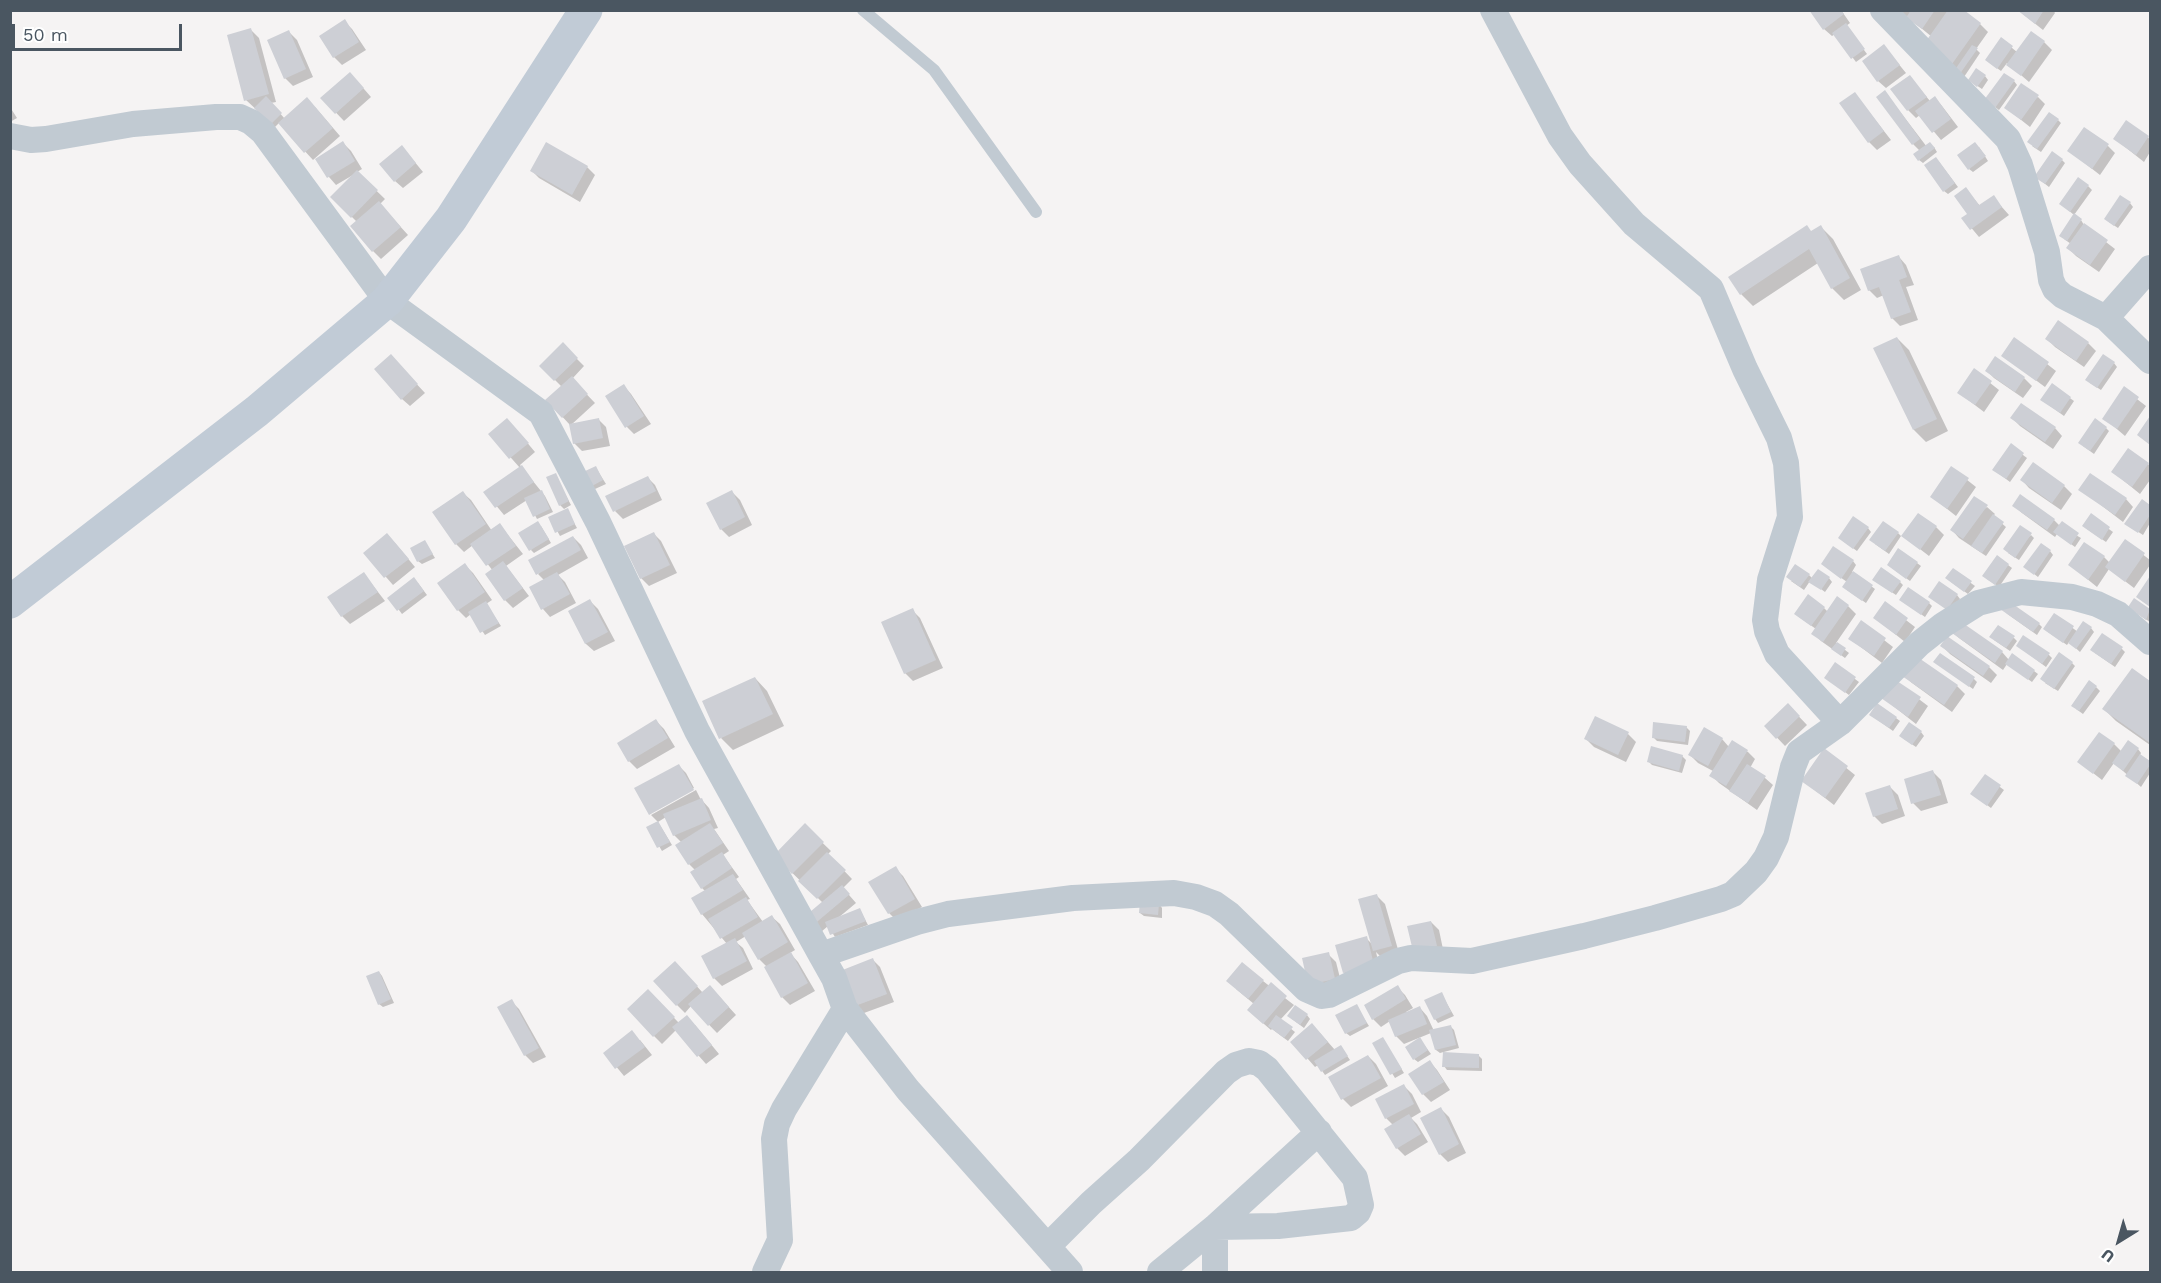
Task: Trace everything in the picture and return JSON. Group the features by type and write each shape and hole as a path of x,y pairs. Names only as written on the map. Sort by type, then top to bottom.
{"street":[{"path":"10,602 257,411 387,301 451,219 586,10"},
{"path":"1493,10 1560,136 1580,164 1634,224 1711,289 1745,369 1779,438 1786,462 1790,517 1770,580 1765,620 1767,630 1777,654 1840,723"},
{"path":"1883,10 2008,139 2020,165 2047,252 2050,280 2055,289 2063,296 2106,318 2151,361"},
{"path":"10,136 46,140 133,124 216,117 240,117 251,122 263,132 387,301 541,413 598,522 697,731 834,978 845,1009 908,1090 1070,1272"},
{"path":"2106,318 2151,268"},
{"path":"821,955 916,922 948,914 1073,898 1174,893 1196,897 1215,904 1229,914 1306,989 1322,996 1329,995 1398,961 1411,958 1472,962 1655,918 1732,894 1756,872 1767,858 1776,837 1793,767 1799,752 1840,723 1919,644 1943,625 1978,603 2021,592 2072,597 2097,604 2118,614 2151,642"},
{"path":"765,1272 780,1240 774,1139 777,1124 845,1009"},
{"path":"1048,1246 1090,1203 1139,1160 1226,1072 1236,1065 1249,1061 1258,1063 1267,1069 1355,1178 1361,1205 1358,1212 1351,1218 1278,1226 1215,1227"},
{"path":"1160,1272 1215,1227 1319,1131"},
{"path":"1215,1227 1215,1272"}],"lane":[{"path":"864,10 934,70 1036,212"}],"building":[{"path":"1809,10 1841,10 1844,14 1823,30"},
{"path":"1911,10 1935,10 1922,29 1906,18"},
{"path":"1948,10 1964,10 1981,23 1952,64 1924,44"},
{"path":"2017,10 2044,10 2035,24"},
{"path":"345,19 359,42 333,58 319,36"},
{"path":"1846,23 1865,49 1851,59 1832,33"},
{"path":"251,28 269,94 244,101 227,35"},
{"path":"289,30 306,69 284,79 267,40"},
{"path":"2031,31 2045,41 2021,76 2006,65"},
{"path":"2001,37 2013,46 1997,69 1985,60"},
{"path":"1884,44 1900,65 1877,82 1862,61"},
{"path":"1972,45 1978,48 1959,75 1954,71"},
{"path":"1976,68 1986,75 1977,87 1968,80"},
{"path":"350,72 364,88 335,114 320,98"},
{"path":"2004,73 2015,80 1995,108 1984,100"},
{"path":"1910,75 1927,97 1907,111 1890,89"},
{"path":"2021,83 2039,95 2021,120 2004,108"},
{"path":"1885,90 1920,139 1912,145 1876,97"},
{"path":"1855,92 1884,131 1868,143 1839,103"},
{"path":"266,96 282,113 270,125 254,108"},
{"path":"1935,96 1951,119 1932,133 1915,111"},
{"path":"307,97 333,128 304,153 278,123"},
{"path":"2049,112 2059,119 2037,149 2027,142"},
{"path":"2126,120 2149,136 2136,155 2113,139"},
{"path":"2084,127 2109,144 2092,169 2067,151"},
{"path":"343,141 355,161 327,178 315,159"},
{"path":"546,142 588,166 572,195 530,171"},
{"path":"1930,142 1935,148 1918,161 1913,154"},
{"path":"1975,142 1986,156 1968,170 1957,155"},
{"path":"402,145 416,163 394,182 379,164"},
{"path":"2052,151 2063,159 2045,184 2034,177"},
{"path":"1936,157 1955,183 1943,192 1924,165"},
{"path":"357,170 378,190 351,218 330,197"},
{"path":"2078,177 2089,185 2070,212 2059,204"},
{"path":"1966,187 1979,205 1994,195 2002,207 1970,230 1961,218 1967,214 1954,196"},
{"path":"2120,195 2131,202 2114,226 2104,219"},
{"path":"379,201 401,227 372,252 350,226"},
{"path":"2074,213 2082,219 2067,241 2059,236"},
{"path":"2084,223 2108,240 2090,265 2066,248"},
{"path":"1807,225 1811,231 1821,225 1850,278 1831,289 1809,249 1740,295 1728,277"},
{"path":"1899,255 1907,277 1899,280 1911,312 1891,319 1879,287 1868,291 1860,269"},
{"path":"2058,320 2089,342 2076,361 2045,339"},
{"path":"1897,337 1937,419 1913,430 1873,348"},
{"path":"2014,337 2049,362 2036,381 2001,356"},
{"path":"563,342 578,358 554,381 539,366"},
{"path":"391,354 418,384 401,400 374,369"},
{"path":"2103,354 2115,362 2097,388 2085,380"},
{"path":"1995,356 2025,377 2015,392 1985,371"},
{"path":"1974,368 1992,381 1975,405 1957,393"},
{"path":"572,376 588,394 562,418 545,400"},
{"path":"2052,383 2071,397 2060,413 2040,400"},
{"path":"624,384 644,416 625,428 605,396"},
{"path":"2124,386 2139,397 2117,429 2102,419"},
{"path":"2021,403 2056,427 2045,442 2010,418"},
{"path":"2150,416 2150,445 2137,435"},
{"path":"507,418 529,443 509,459 488,434"},
{"path":"599,418 603,438 573,444 569,424"},
{"path":"2095,418 2107,427 2090,451 2078,443"},
{"path":"2011,443 2024,453 2006,479 1992,470"},
{"path":"2128,448 2149,463 2132,487 2111,472"},
{"path":"2033,462 2065,485 2052,503 2020,480"},
{"path":"522,465 534,482 495,508 483,492"},
{"path":"596,466 603,480 590,487 583,472"},
{"path":"1951,466 1969,478 1947,509 1930,497"},
{"path":"556,473 569,501 559,506 546,477"},
{"path":"2090,473 2127,498 2115,515 2078,490"},
{"path":"648,476 656,491 613,512 605,496"},
{"path":"542,490 550,509 533,517 524,498"},
{"path":"732,490 745,517 720,530 706,503"},
{"path":"463,491 486,524 455,545 432,512"},
{"path":"2020,494 2055,519 2047,530 2012,506"},
{"path":"1974,496 1988,505 1963,539 1950,530"},
{"path":"2142,499 2150,505 2150,515 2138,533 2124,524"},
{"path":"568,508 575,524 555,533 548,517"},
{"path":"1918,513 1937,526 1920,550 1901,536"},
{"path":"2091,513 2110,527 2102,540 2082,526"},
{"path":"1993,514 2004,522 1982,553 1971,546"},
{"path":"1853,516 1869,527 1853,549 1838,538"},
{"path":"538,521 549,539 529,551 518,533"},
{"path":"1883,521 1899,532 1885,551 1869,540"},
{"path":"2062,521 2079,533 2071,545 2053,532"},
{"path":"500,523 516,546 486,566 470,544"},
{"path":"2020,525 2032,533 2015,558 2003,549"},
{"path":"654,532 670,565 640,579 624,546"},
{"path":"387,533 409,559 384,578 363,553"},
{"path":"573,536 581,550 536,575 528,560"},
{"path":"2125,539 2145,553 2125,582 2105,567"},
{"path":"425,540 433,554 417,562 410,548"},
{"path":"2084,542 2105,556 2088,580 2068,565"},
{"path":"2041,543 2051,550 2034,575 2023,567"},
{"path":"1833,546 1854,560 1841,579 1821,564"},
{"path":"1898,548 1918,562 1906,579 1887,565"},
{"path":"1997,555 2009,564 1995,585 1982,576"},
{"path":"503,561 523,588 504,601 485,574"},
{"path":"465,563 485,592 457,611 437,583"},
{"path":"1795,564 1810,574 1800,587 1786,577"},
{"path":"1881,567 1901,581 1892,593 1872,580"},
{"path":"1953,568 1972,581 1964,592 1945,578"},
{"path":"1818,569 1830,577 1821,590 1808,582"},
{"path":"1853,571 1873,585 1862,601 1842,587"},
{"path":"364,572 378,592 341,617 327,597"},
{"path":"557,572 570,594 541,610 529,587"},
{"path":"2150,576 2150,607 2136,597"},
{"path":"414,577 424,591 397,611 387,598"},
{"path":"1939,581 1958,594 1947,610 1928,597"},
{"path":"1908,587 1930,602 1921,615 1899,600"},
{"path":"1808,594 1825,607 1811,626 1794,614"},
{"path":"1837,596 1849,605 1823,642 1811,634"},
{"path":"2134,598 2150,609 2146,620 2128,607"},
{"path":"590,599 608,632 585,644 568,611"},
{"path":"2007,600 2040,623 2033,632 2000,609"},
{"path":"486,601 499,623 480,633 468,612"},
{"path":"1885,601 1908,618 1896,635 1873,618"},
{"path":"913,608 936,660 904,674 881,622"},
{"path":"2054,613 2074,626 2063,643 2043,629"},
{"path":"1957,619 2003,651 1995,663 1949,631"},
{"path":"1861,620 1886,638 1874,656 1848,639"},
{"path":"2083,621 2092,627 2076,649 2068,643"},
{"path":"1998,625 2015,636 2006,648 1989,637"},
{"path":"2102,633 2123,647 2111,664 2090,650"},
{"path":"2023,635 2050,653 2042,664 2016,646"},
{"path":"1947,636 1990,666 1983,676 1940,646"},
{"path":"1837,642 1846,648 1841,656 1831,649"},
{"path":"2059,652 2073,662 2054,689 2040,679"},
{"path":"1940,653 1975,677 1969,687 1933,662"},
{"path":"2012,653 2035,670 2028,680 2005,664"},
{"path":"1916,656 1958,685 1944,705 1902,676"},
{"path":"1835,662 1856,677 1845,693 1824,678"},
{"path":"2132,668 2150,681 2150,743 2102,709"},
{"path":"755,677 773,714 719,739 702,701"},
{"path":"1894,679 1921,697 1908,717 1881,698"},
{"path":"2089,680 2097,686 2079,711 2071,706"},
{"path":"1788,703 1800,716 1776,739 1764,726"},
{"path":"1877,703 1897,717 1889,728 1869,715"},
{"path":"1595,716 1629,732 1618,755 1584,739"},
{"path":"656,719 668,738 628,762 617,743"},
{"path":"1653,722 1687,726 1685,742 1652,738"},
{"path":"1909,722 1922,731 1912,745 1899,736"},
{"path":"1704,727 1723,738 1708,766 1688,755"},
{"path":"2099,732 2115,743 2093,774 2077,762"},
{"path":"1732,740 1748,750 1726,786 1709,776"},
{"path":"2128,740 2139,748 2123,771 2112,763"},
{"path":"1651,746 1683,755 1679,771 1647,762"},
{"path":"1824,748 1848,766 1825,798 1801,781"},
{"path":"2140,754 2150,761 2150,765 2137,784 2125,776"},
{"path":"679,764 694,790 649,815 634,788"},
{"path":"1747,764 1766,776 1748,803 1729,791"},
{"path":"1933,770 1941,795 1911,804 1904,779"},
{"path":"1985,774 2001,785 1987,806 1970,794"},
{"path":"1890,785 1898,809 1873,817 1865,793"},
{"path":"702,798 711,820 673,836 663,814"},
{"path":"658,821 670,842 657,848 646,827"},
{"path":"710,823 723,843 688,865 675,845"},
{"path":"805,823 824,842 792,874 773,856"},
{"path":"722,852 732,868 701,889 690,872"},
{"path":"827,852 846,870 817,899 798,881"},
{"path":"896,866 915,899 888,914 868,882"},
{"path":"733,874 743,890 701,915 691,898"},
{"path":"842,885 850,894 812,926 804,917"},
{"path":"1377,894 1392,946 1373,951 1358,899"},
{"path":"746,897 758,917 720,939 708,919"},
{"path":"1140,901 1159,903 1158,915 1139,913"},
{"path":"860,908 866,921 830,935 825,922"},
{"path":"772,915 788,942 758,960 742,933"},
{"path":"1431,921 1437,946 1413,951 1407,926"},
{"path":"1367,936 1374,965 1343,973 1335,945"},
{"path":"735,938 747,961 713,979 701,956"},
{"path":"791,952 808,983 781,998 764,967"},
{"path":"1329,952 1335,979 1308,985 1302,958"},
{"path":"873,958 887,994 855,1006 840,971"},
{"path":"675,961 698,986 676,1006 653,981"},
{"path":"1242,962 1264,980 1248,999 1226,981"},
{"path":"379,971 391,999 378,1005 366,976"},
{"path":"1271,982 1287,996 1263,1024 1247,1010"},
{"path":"710,985 729,1007 708,1026 688,1004"},
{"path":"1398,985 1406,999 1372,1020 1364,1005"},
{"path":"648,989 675,1017 653,1037 627,1009"},
{"path":"1442,992 1451,1012 1434,1020 1424,1000"},
{"path":"512,999 539,1048 524,1056 497,1007"},
{"path":"1357,1004 1367,1023 1345,1034 1335,1015"},
{"path":"1295,1005 1308,1014 1300,1025 1287,1016"},
{"path":"1420,1006 1427,1024 1395,1037 1388,1020"},
{"path":"687,1015 712,1045 697,1057 672,1027"},
{"path":"1276,1015 1293,1027 1284,1038 1268,1026"},
{"path":"1312,1023 1328,1042 1306,1060 1290,1042"},
{"path":"1451,1025 1456,1045 1435,1050 1429,1030"},
{"path":"632,1030 645,1047 615,1069 603,1053"},
{"path":"1383,1037 1402,1069 1390,1075 1372,1043"},
{"path":"1420,1037 1428,1050 1413,1060 1405,1047"},
{"path":"1341,1045 1348,1056 1321,1072 1314,1061"},
{"path":"1443,1052 1479,1054 1479,1068 1442,1067"},
{"path":"1368,1055 1381,1078 1341,1100 1328,1077"},
{"path":"1430,1060 1444,1082 1422,1095 1408,1074"},
{"path":"1404,1084 1414,1104 1385,1119 1375,1099"},
{"path":"1441,1107 1459,1144 1439,1155 1420,1118"},
{"path":"1409,1114 1421,1134 1396,1149 1384,1129"}]}
